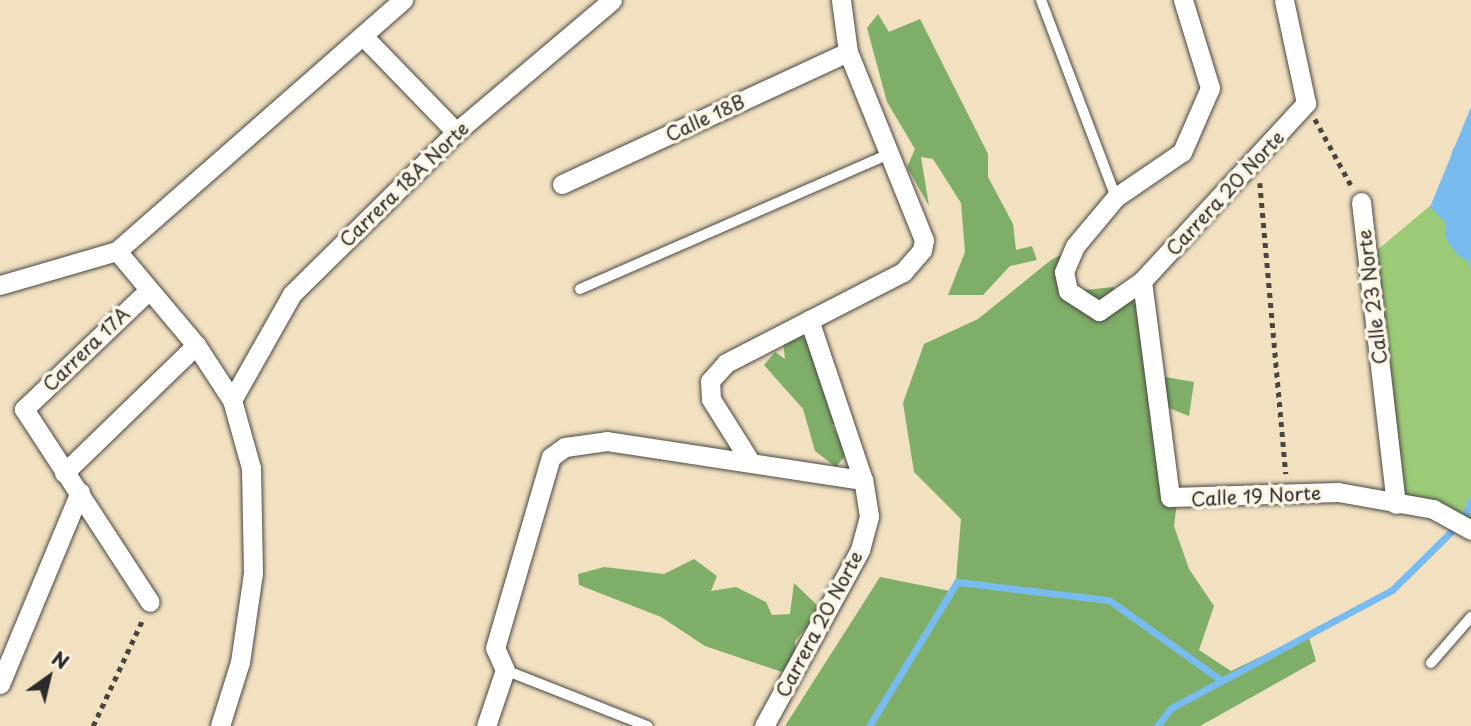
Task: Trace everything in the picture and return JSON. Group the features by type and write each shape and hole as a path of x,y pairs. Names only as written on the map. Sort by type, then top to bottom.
{"street":[{"path":"0,285 117,251 403,0"},
{"name":"Carrera 18A Norte","path":"232,400 292,294 456,132 612,0"},
{"path":"748,458 711,399 710,380 726,363 903,272 922,250 923,240 848,52 841,0"},
{"path":"1116,197 1182,152 1200,123 1210,88 1183,0"},
{"path":"1284,0 1306,103"},
{"path":"364,37 456,132"},
{"name":"Calle 18B","path":"562,184 848,52"},
{"name":"Carrera 20 Norte","path":"1116,197 1075,246 1064,272 1068,291 1099,310 1142,281 1306,103"},
{"name":"Calle 23 Norte","path":"1361,202 1396,504"},
{"path":"117,251 196,345 232,400 251,468 253,573 240,662 220,726"},
{"name":"Calle 19 Norte","path":"1142,281 1170,497 1288,490 1433,509 1471,530"},
{"name":"Carrera 17A","path":"64,472 24,409 149,290"},
{"name":"Carrera 20 Norte","path":"764,726 860,550 869,516 863,480 809,320"},
{"path":"150,602 80,492 64,472 196,345"},
{"path":"486,726 505,670 495,648 551,457 585,440 748,458 863,480"},
{"path":"0,684 80,492"}],"lane":[{"path":"1041,0 1116,197"},
{"path":"580,289 887,155"},
{"path":"1431,663 1471,617"},
{"path":"505,670 647,726"}],"path":[{"name":"Calle 23 Norte","path":"1306,103 1361,202"},
{"path":"1258,158 1288,490"},
{"path":"93,726 150,602"}],"green space":[{"path":"878,14 889,32 920,19 988,154 988,177 1013,224 1016,250 1032,246 1037,260 1010,266 983,295 948,295 965,252 961,203 933,159 921,157 929,206 907,167 915,149 887,102 867,28"},
{"path":"1471,150 1471,530 1401,499 1376,251 1431,205"},
{"path":"1080,245 1068,292 1113,287 1158,321 1154,375 1194,382 1189,416 1161,405 1159,446 1179,487 1174,526 1189,569 1214,606 1199,650 1231,671 1308,634 1316,661 1200,726 785,726 880,577 955,592 961,519 914,472 903,403 924,344 978,319 1051,260"},
{"path":"797,333 816,348 841,419 832,425 837,434 845,432 849,451 836,467 815,451 803,409 764,365 775,352 785,359 783,342"},
{"path":"694,559 717,576 711,591 736,587 766,602 772,615 790,614 794,583 817,605 818,614 795,641 796,661 782,672 705,646 661,617 579,585 578,574 604,567 664,574"}],"water":[{"path":"1471,107 1471,154 1455,179 1471,272 1456,234 1430,207"}],"waterway":[{"path":"1471,158 1465,231 1471,240"},
{"path":"1157,726 1171,708 1392,590 1464,519 1471,500"},
{"path":"869,726 957,582 1109,600 1222,681"}]}
